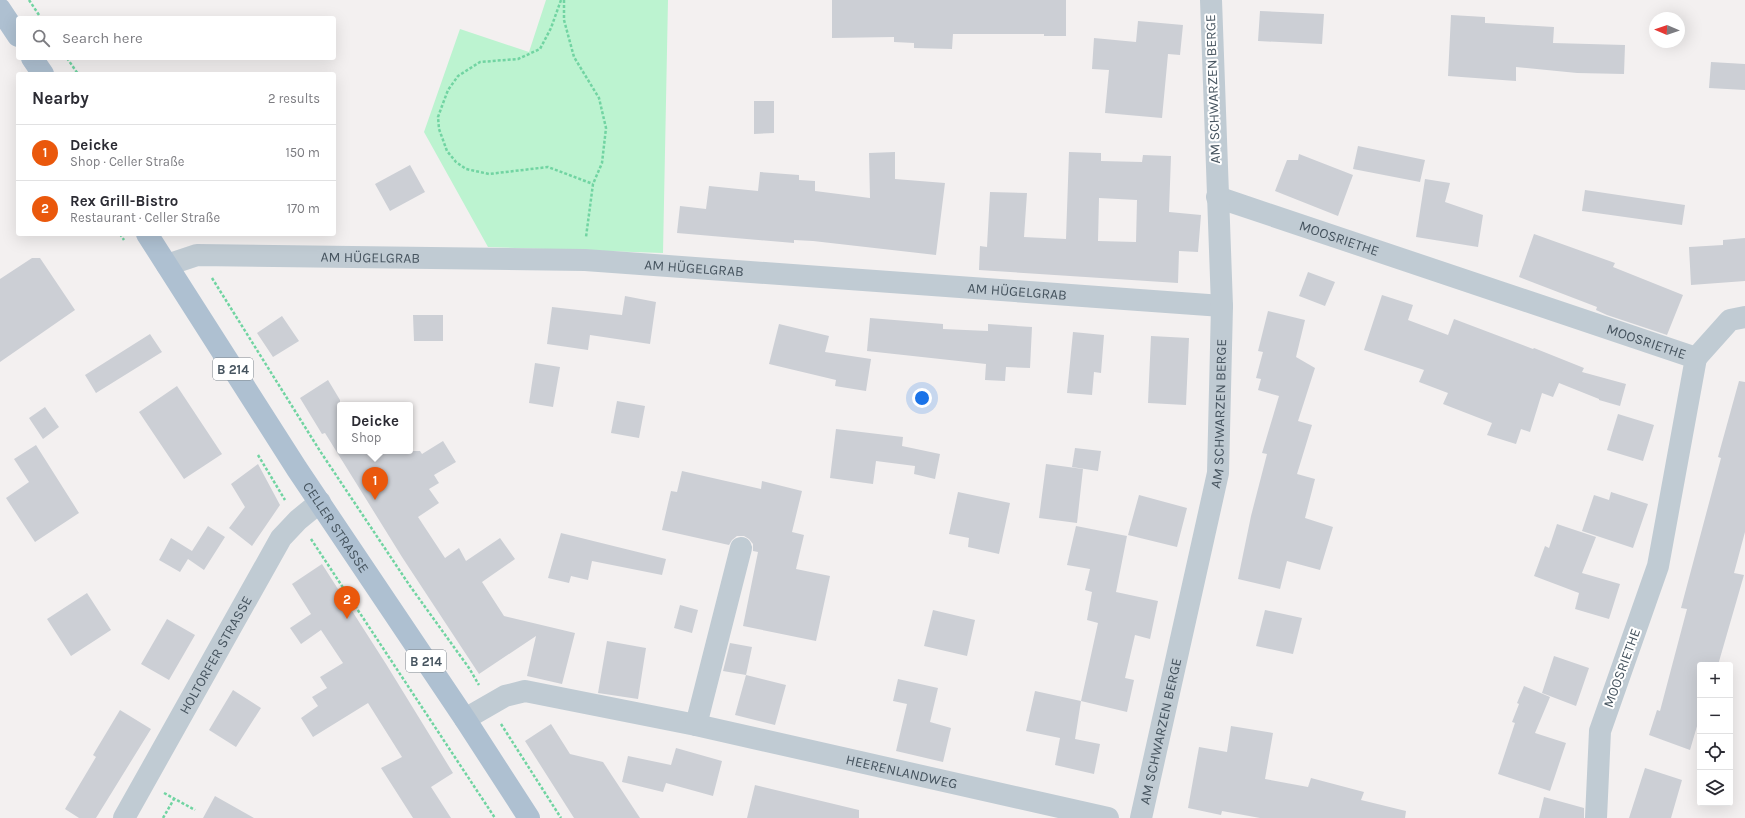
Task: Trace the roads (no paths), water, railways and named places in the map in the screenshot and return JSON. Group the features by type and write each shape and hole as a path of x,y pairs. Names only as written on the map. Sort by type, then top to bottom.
{"main road":[{"path":"0,9 16,33"},
{"path":"33,60 42,72"},
{"name":"CELLER STRASSE","path":"148,236 320,502 465,719 529,818"}],"street":[{"name":"AM SCHWARZEN BERGE","path":"1141,818 1218,473 1222,306 1211,0"},
{"name":"MOOSRIETHE","path":"1217,196 1696,358 1658,566 1600,731 1596,818"},
{"name":"AM HÜGELGRAB","path":"167,265 197,255 585,260 1222,306"},
{"path":"1696,358 1730,320 1745,318"},
{"name":"HOLTORFER STRASSE","path":"124,818 281,538 298,520 320,502"},
{"path":"696,725 741,548"},
{"name":"HEERENLANDWEG","path":"465,719 505,696 525,691 696,725 1108,818"}],"place":[{"name":"Deicke","path":"375,500"},
{"name":"Rex Grill-Bistro","path":"347,619"}]}
